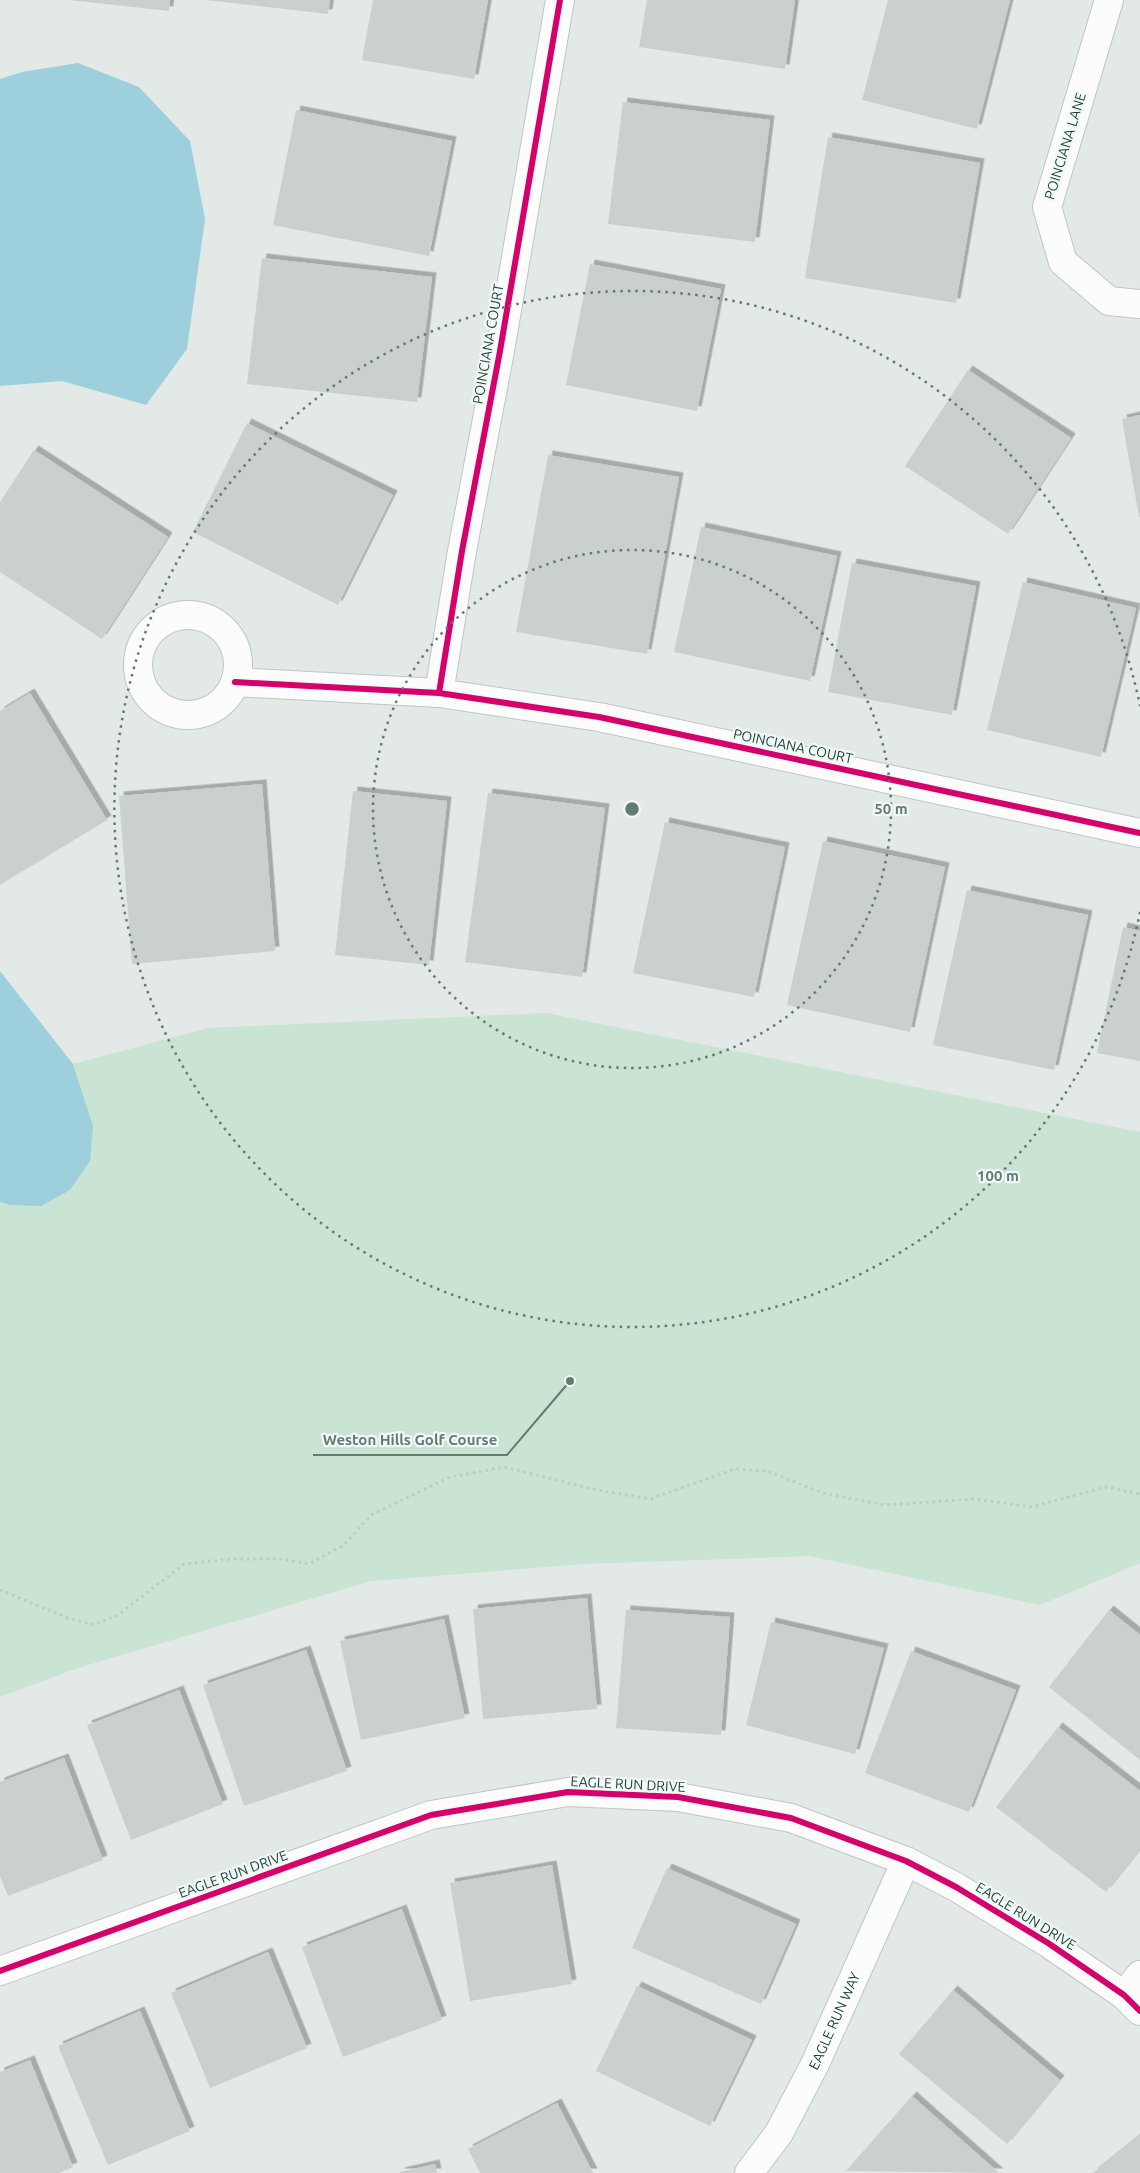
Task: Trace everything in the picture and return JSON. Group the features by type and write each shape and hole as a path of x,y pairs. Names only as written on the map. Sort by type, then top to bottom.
{"street":[{"name":"POINCIANA COURT","path":"440,693 462,552 500,352 560,0"},
{"name":"POINCIANA LANE","path":"1109,0 1047,207 1063,262 1109,300 1140,304"},
{"name":"POINCIANA COURT","path":"235,682 440,693 598,717 1140,833"},
{"name":"EAGLE RUN DRIVE","path":"0,1971 431,1815 568,1792 678,1797 791,1818 906,1861 956,1887 1135,1993"},
{"name":"EAGLE RUN WAY","path":"749,2173 779,2132 816,2064 906,1861"}],"path":[{"path":"0,1590 68,1618 94,1625 118,1614 184,1564 231,1559 281,1559 309,1564 344,1545 371,1515 450,1477 504,1467 597,1490 650,1499 735,1468 767,1471 823,1493 885,1506 975,1499 1032,1507 1106,1487 1140,1494"}],"green space":[{"path":"546,1013 1140,1132 1140,1563 1040,1605 810,1556 584,1564 371,1581 78,1668 0,1697 0,1202 10,1205 93,1126 73,1064 208,1028"}],"water":[{"path":"78,63 139,87 190,141 205,219 187,349 146,405 62,381 0,386 0,79 22,72"},
{"path":"0,971 73,1064 93,1126 90,1161 70,1190 41,1206 10,1205 0,1202"}],"building":[{"path":"69,0 170,0 169,11"},
{"path":"206,0 330,0 328,14"},
{"path":"373,0 488,0 474,79 362,60"},
{"path":"647,0 795,0 785,69 639,47"},
{"path":"888,0 1010,0 977,129 862,100"},
{"path":"623,102 770,120 755,242 608,224"},
{"path":"296,110 452,141 429,256 273,225"},
{"path":"828,137 980,163 956,303 805,278"},
{"path":"262,258 432,277 417,402 247,384"},
{"path":"590,264 721,289 697,411 566,385"},
{"path":"968,370 1071,438 1008,534 905,466"},
{"path":"1140,415 1140,517 1139,517 1122,419"},
{"path":"247,423 393,495 338,605 193,532"},
{"path":"34,450 168,537 102,639 0,572 0,502"},
{"path":"548,455 679,477 647,654 516,632"},
{"path":"701,527 837,556 810,681 674,652"},
{"path":"852,563 976,586 952,715 828,692"},
{"path":"1023,582 1136,608 1101,757 987,730"},
{"path":"30,693 107,820 0,885 0,711"},
{"path":"262,784 275,951 132,964 119,796"},
{"path":"353,791 447,801 429,965 335,955"},
{"path":"488,793 605,808 582,977 465,962"},
{"path":"665,822 785,847 754,997 633,973"},
{"path":"823,841 945,867 910,1032 787,1005"},
{"path":"967,890 1088,915 1054,1070 933,1045"},
{"path":"1123,927 1140,931 1140,1061 1097,1053"},
{"path":"587,1598 597,1709 483,1719 473,1609"},
{"path":"626,1610 730,1617 721,1735 616,1728"},
{"path":"1109,1610 1140,1635 1140,1760 1049,1687"},
{"path":"444,1619 465,1718 361,1740 340,1641"},
{"path":"771,1622 884,1648 855,1754 746,1725"},
{"path":"306,1650 347,1771 244,1806 203,1685"},
{"path":"911,1651 1016,1690 969,1812 865,1773"},
{"path":"179,1690 223,1804 131,1840 87,1725"},
{"path":"1058,1727 1140,1791 1140,1849 1106,1892 996,1807"},
{"path":"64,1758 103,1860 8,1896 0,1876 0,1782"},
{"path":"552,1865 572,1984 470,2001 450,1883"},
{"path":"667,1868 796,1924 761,2004 632,1948"},
{"path":"402,1909 442,2020 343,2057 302,1947"},
{"path":"268,1952 307,2048 210,2088 171,1993"},
{"path":"637,1986 752,2040 710,2126 596,2071"},
{"path":"953,1990 1060,2080 1007,2144 899,2054"},
{"path":"140,2011 190,2131 108,2165 58,2046"},
{"path":"30,2060 73,2167 59,2173 0,2173 0,2072"},
{"path":"912,2096 999,2173 846,2171"},
{"path":"557,2103 593,2173 480,2173 468,2149"},
{"path":"1140,2135 1140,2173 1093,2173"},
{"path":"435,2164 437,2173 400,2173 400,2172"}],"cycle path":[{"path":"439,693 462,551 500,351 560,0"},
{"path":"235,682 439,693 599,717 1140,833"},
{"path":"0,1971 431,1815 568,1792 678,1797 791,1818 906,1861 956,1887 1048,1943 1124,1995 1140,2011"}],"place":[{"name":"Weston Hills Golf Course","path":"570,1381"}]}
